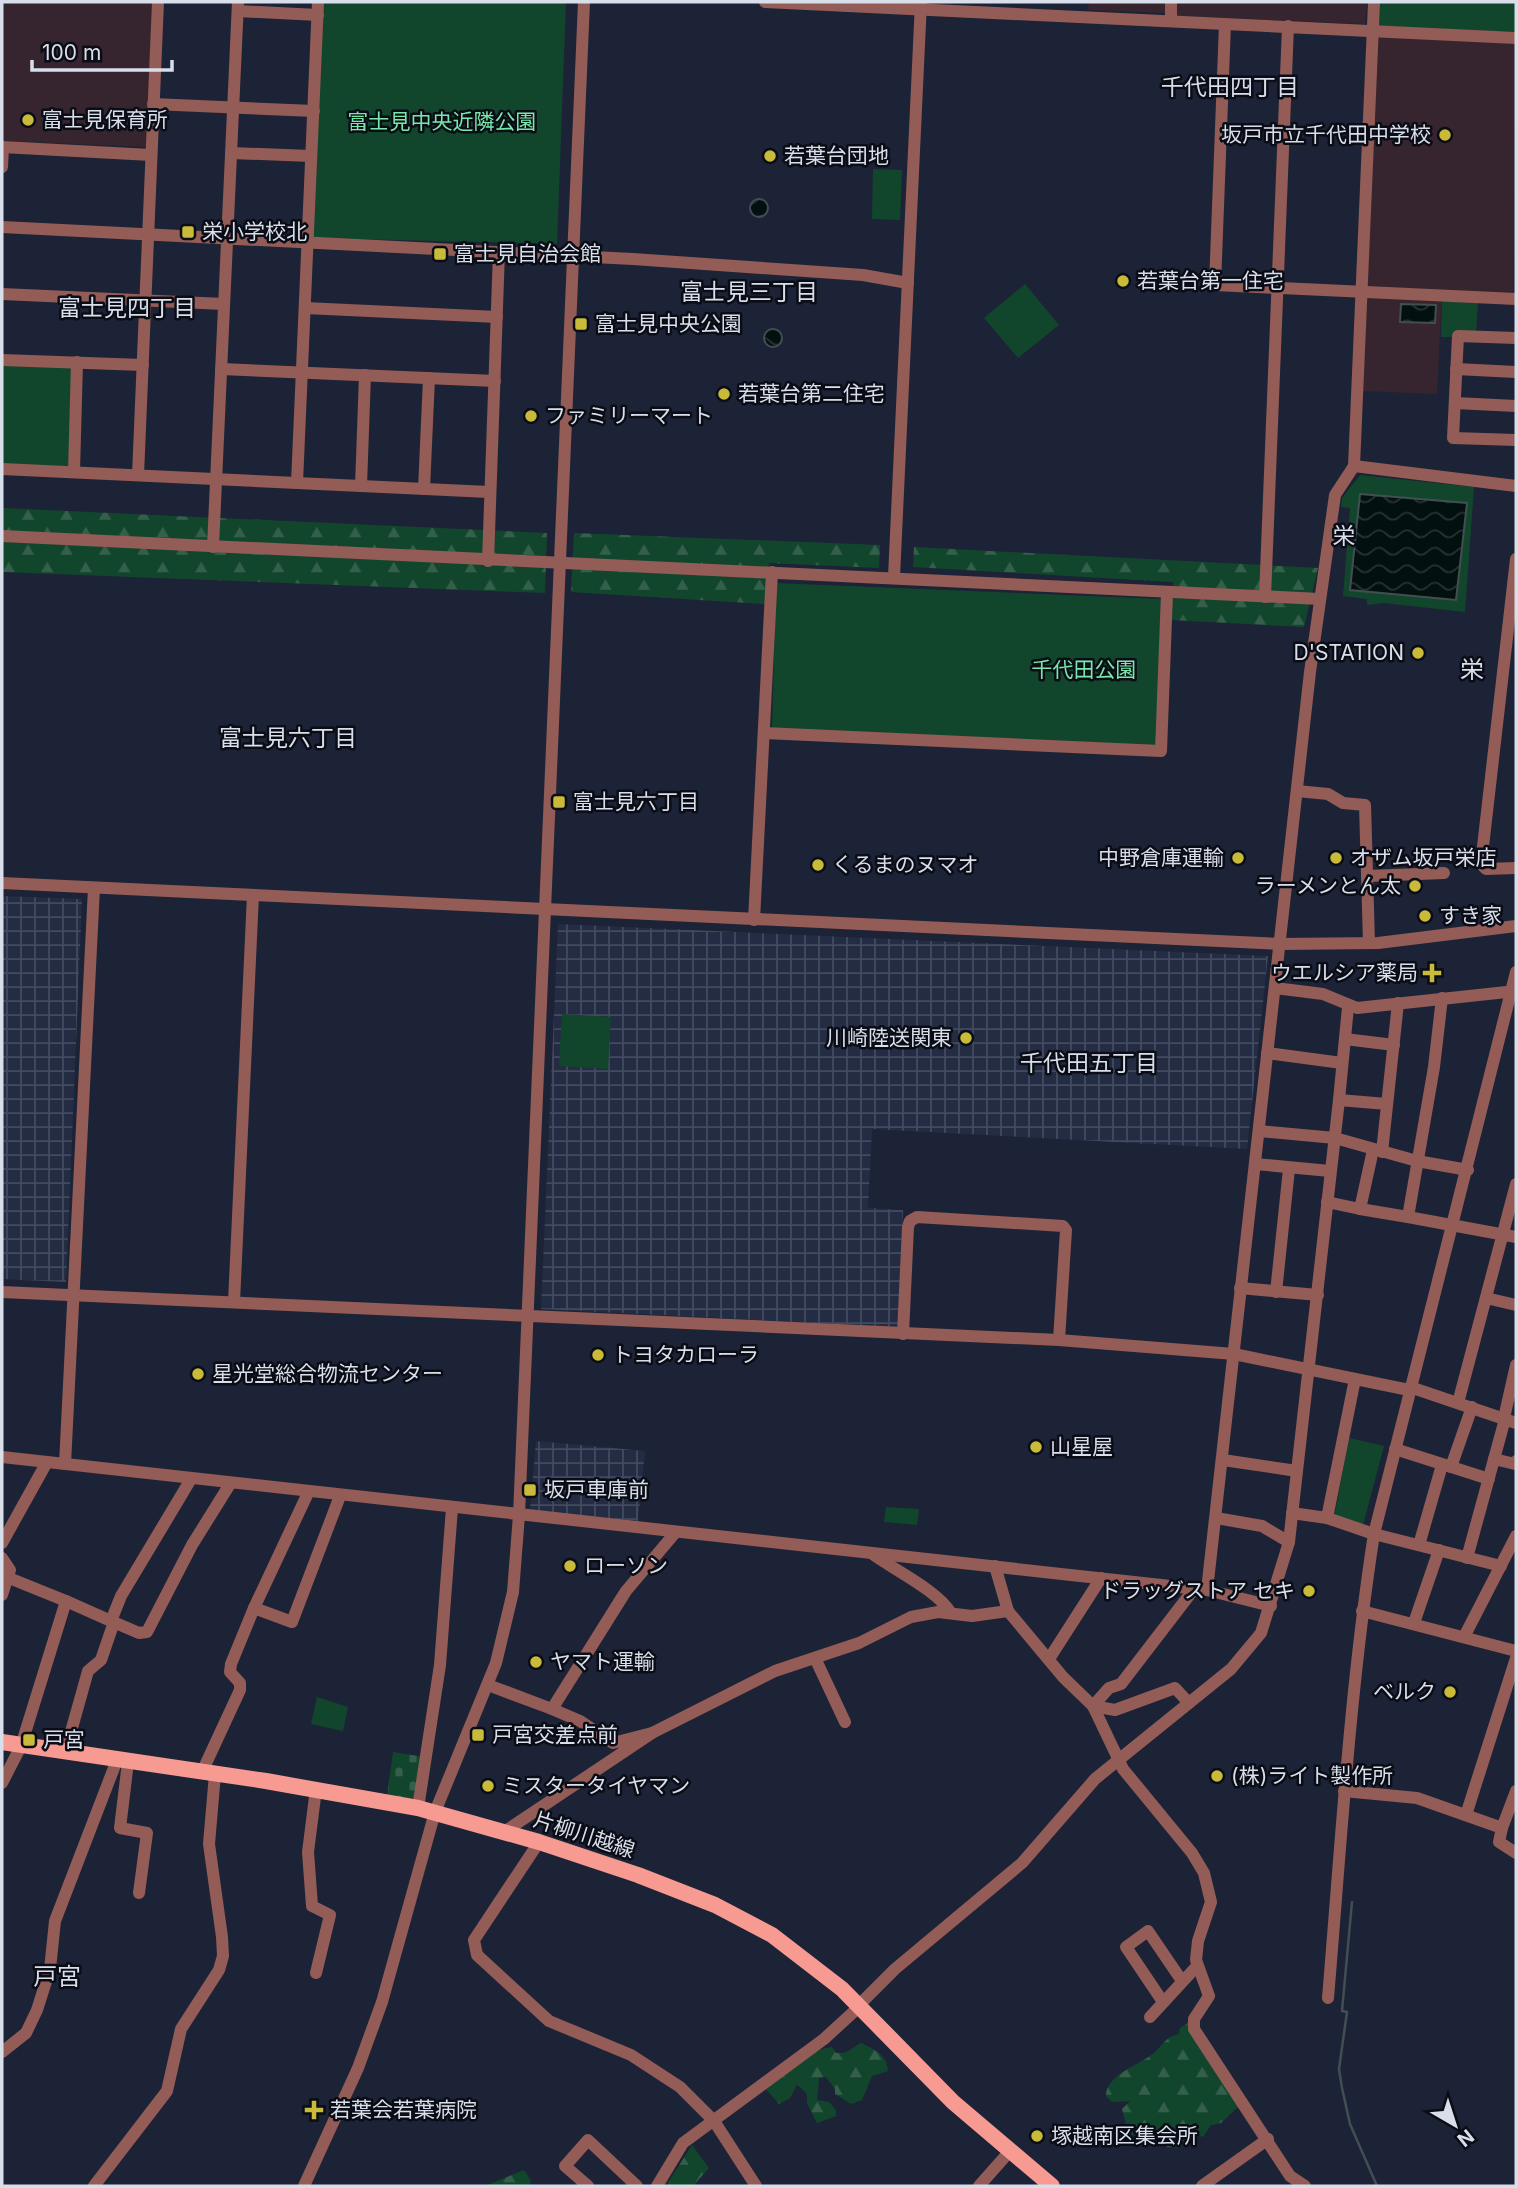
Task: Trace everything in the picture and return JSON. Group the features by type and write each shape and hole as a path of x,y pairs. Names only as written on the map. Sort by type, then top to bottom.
{"main road":[{"name":"片柳川越線","path":"2,1741 65,1753 316,1789 426,1810 539,1842 638,1875 715,1905 799,1954 860,2006 939,2089 1050,2186"}],"street":[{"path":"138,475 158,2"},
{"path":"426,1810 488,1685 510,1606 519,1515 584,2"},
{"path":"765,2 988,7 1171,21 1516,38"},
{"path":"1171,2 1171,21"},
{"path":"1093,1706 1110,1688 1121,1684 1201,1590 1216,1518 1320,599 1335,495 1354,466 1374,2"},
{"path":"894,577 921,5"},
{"path":"213,547 238,6 318,8 297,483"},
{"path":"1225,24 1216,285 1516,299"},
{"path":"1265,597 1289,26"},
{"path":"153,104 314,111"},
{"path":"2,167 2,147 151,155"},
{"path":"231,153 312,156"},
{"path":"2,227 572,255 863,275 908,283"},
{"path":"488,561 499,252"},
{"path":"2,294 224,304"},
{"path":"305,308 497,317"},
{"path":"1516,338 1458,336 1453,438 1516,440"},
{"path":"2,360 143,365"},
{"path":"74,472 76,362"},
{"path":"221,369 495,381"},
{"path":"1456,369 1516,372"},
{"path":"361,486 365,375"},
{"path":"424,489 429,378"},
{"path":"1455,403 1516,406"},
{"path":"1354,466 1516,486"},
{"path":"2,469 489,492"},
{"path":"2,536 558,565 894,577 1320,599"},
{"path":"1516,559 1514,595 1481,863 1486,869 1516,868"},
{"path":"754,920 772,572"},
{"path":"764,733 1161,751 1167,593"},
{"path":"1297,791 1328,794 1343,803 1365,805 1369,943"},
{"path":"1367,876 1444,873"},
{"path":"2,883 1280,944 1369,943 1516,926"},
{"path":"65,1464 94,888"},
{"path":"233,1302 253,895"},
{"path":"1328,1997 1343,1791 1362,1611 1374,1534 1516,972"},
{"path":"1275,988 1323,994 1348,1007 1513,992"},
{"path":"1408,1217 1442,998"},
{"path":"1360,1209 1387,1104 1398,1003"},
{"path":"657,2186 683,2144 824,2039 895,1969 1022,1863 1095,1779 1244,1655 1261,1633 1272,1606 1289,1542 1348,1007"},
{"path":"1345,1039 1395,1045"},
{"path":"1267,1054 1342,1062"},
{"path":"1339,1100 1387,1104"},
{"path":"1259,1130 1335,1139 1417,1161 1468,1170"},
{"path":"1255,1164 1330,1171"},
{"path":"1276,1292 1289,1168"},
{"path":"1458,1403 1486,1298 1510,1236 1516,1184"},
{"path":"1327,1202 1510,1236"},
{"path":"903,1334 909,1224 913,1218 922,1217 1063,1226 1066,1230 1059,1340"},
{"path":"1240,1289 1318,1295"},
{"path":"2,1292 527,1318 1059,1340 1234,1354 1355,1380 1409,1388 1508,1420"},
{"path":"1486,1298 1516,1305"},
{"path":"1467,1558 1494,1459 1508,1420 1516,1365"},
{"path":"1327,1518 1355,1380"},
{"path":"1419,1545 1447,1466 1472,1407"},
{"path":"1395,1449 1489,1479"},
{"path":"2,1457 308,1493 1101,1578 1201,1590 1272,1606"},
{"path":"1494,1459 1515,1464 1516,1461"},
{"path":"1223,1460 1297,1471"},
{"path":"2,1542 47,1462"},
{"path":"65,1753 88,1671 101,1660 121,1596 191,1479"},
{"path":"9,1578 139,1633 147,1632 192,1545 230,1483"},
{"path":"94,2186 167,2091 181,2029 219,1970 223,1955 222,1937 209,1844 208,1773 240,1690 240,1683 230,1672 231,1664 308,1493"},
{"path":"254,1608 292,1622 340,1496"},
{"path":"304,2186 355,2074 382,2002 426,1810 452,1508"},
{"path":"1292,1513 1327,1518 1374,1534 1501,1566"},
{"path":"1216,1518 1262,1527 1289,1542"},
{"path":"552,1709 626,1591 675,1533"},
{"path":"1464,1637 1516,1536"},
{"path":"1414,1623 1439,1550"},
{"path":"871,1553 942,1600 951,1613"},
{"path":"2,1558 10,1570 2,1595"},
{"path":"995,1566 1008,1611 1093,1706 1119,1761 1192,1853 1210,1888 1211,1902 1196,1951 1197,1966 1209,1996 1194,2019 1194,2029 1290,2176 1306,2186"},
{"path":"1049,1659 1101,1578"},
{"path":"2,1783 22,1746 66,1601"},
{"path":"504,1832 652,1733 775,1671 859,1643 911,1617 951,1613 972,1616 1008,1611"},
{"path":"1362,1611 1516,1651"},
{"path":"815,1658 845,1722"},
{"path":"1466,1815 1516,1658"},
{"path":"488,1685 580,1721 613,1743 652,1733"},
{"path":"1093,1706 1115,1710 1175,1688 1189,1703"},
{"path":"122,1761 120,1828 147,1833 139,1893"},
{"path":"2,2052 26,2033 37,2010 50,1969 55,1921 122,1761"},
{"path":"316,1789 308,1852 312,1906 330,1915 316,1973"},
{"path":"1343,1791 1417,1798 1502,1828"},
{"path":"1516,1791 1499,1842 1516,1853"},
{"path":"539,1842 474,1940 477,1955 550,2021 649,2066 680,2087 714,2121 756,2186"},
{"path":"1163,2002 1126,1947 1147,1931 1182,1981"},
{"path":"1150,2017 1197,1966"},
{"path":"1202,2186 1268,2139"},
{"path":"588,2186 565,2165 588,2140 637,2186"},
{"path":"979,2186 1010,2151"}],"shaded area":[{"path":"2,2 154,2 147,147 2,141"},
{"path":"1089,2 1165,2 1165,13 1088,10"},
{"path":"1177,2 1367,2 1365,24 1177,16"},
{"name":"坂戸市立千代田中学校","path":"1382,35 1516,41 1513,293 1442,291 1437,394 1362,391 1378,38"},
{"path":"2,896 82,899 66,1282 2,1279"},
{"path":"558,924 1268,956 1247,1149 872,1129 868,1208 903,1210 898,1327 541,1309"},
{"path":"536,1441 645,1451 638,1521 530,1510"}],"green space":[{"name":"富士見中央近隣公園","path":"323,2 566,2 557,244 312,238"},
{"path":"1378,2 1516,2 1516,32 1377,26"},
{"path":"873,169 902,170 900,220 872,219"},
{"path":"1025,284 1059,325 1018,358 984,318"},
{"path":"1442,301 1478,303 1476,334 1453,332 1452,337 1441,337"},
{"path":"2,360 77,362 74,472 2,469"},
{"path":"1360,475 1474,487 1465,612 1384,603 1367,605 1367,599 1343,596 1350,508 1341,507 1342,498"},
{"path":"2,508 547,533 545,593 2,572"},
{"path":"574,533 880,545 879,568 769,563 766,604 571,592"},
{"path":"914,547 1318,568 1304,627 1171,620 1173,582 913,567"},
{"name":"千代田公園","path":"776,583 1162,599 1158,747 772,728"},
{"path":"562,1014 611,1017 608,1069 559,1066"},
{"path":"1349,1438 1384,1446 1363,1525 1334,1518"},
{"path":"886,1507 919,1509 917,1525 884,1522"},
{"path":"317,1697 348,1707 343,1731 311,1724"},
{"path":"393,1752 424,1757 416,1800 387,1796"},
{"path":"1188,2023 1205,2055 1240,2105 1221,2123 1211,2125 1203,2137 1199,2135 1179,2148 1167,2147 1165,2136 1151,2131 1151,2126 1145,2125 1137,2133 1116,2142 1114,2135 1120,2131 1121,2125 1126,2124 1122,2109 1130,2101 1112,2102 1106,2096 1107,2088 1119,2075 1152,2055 1168,2038 1179,2034 1180,2028"},
{"path":"861,2043 882,2056 888,2071 872,2076 862,2100 851,2104 835,2094 835,2089 826,2077 819,2078 817,2100 829,2102 836,2110 836,2116 817,2123 807,2103 807,2094 797,2084 790,2098 779,2104 766,2089 817,2050 832,2047 836,2053 844,2053"},
{"path":"692,2145 709,2168 693,2186 666,2186"},
{"path":"524,2170 531,2181 529,2186 485,2186"}],"water":[{"path":"755,199 763,199 768,208 766,215 755,217 750,212 750,204"},
{"path":"1401,304 1436,305 1435,323 1400,322"},
{"path":"769,329 777,329 782,338 780,345 769,347 764,342 764,334"},
{"path":"1360,494 1467,503 1456,600 1350,590"}],"waterway":[{"path":"1352,1902 1342,2011 1347,2012 1339,2069 1350,2124 1377,2186"}],"place":[{"name":"富士見保育所","path":"28,120"},
{"name":"坂戸市立千代田中学校","path":"1445,135"},
{"name":"若葉台団地","path":"770,156"},
{"name":"栄小学校北","path":"188,232"},
{"name":"富士見自治会館","path":"440,254"},
{"name":"若葉台第一住宅","path":"1123,281"},
{"name":"富士見中央公園","path":"581,324"},
{"name":"若葉台第二住宅","path":"724,394"},
{"name":"ファミリーマート","path":"531,416"},
{"name":"D'STATION","path":"1418,653"},
{"name":"富士見六丁目","path":"559,802"},
{"name":"中野倉庫運輸","path":"1238,858"},
{"name":"オザム坂戸栄店","path":"1336,858"},
{"name":"くるまのヌマオ","path":"818,865"},
{"name":"ラーメンとん太","path":"1415,886"},
{"name":"すき家","path":"1425,916"},
{"name":"ウエルシア薬局","path":"1432,973"},
{"name":"川崎陸送関東","path":"966,1038"},
{"name":"トヨタカローラ","path":"598,1355"},
{"name":"星光堂総合物流センター","path":"198,1374"},
{"name":"山星屋","path":"1036,1447"},
{"name":"坂戸車庫前","path":"530,1490"},
{"name":"ローソン","path":"570,1566"},
{"name":"ドラッグストア セキ","path":"1309,1591"},
{"name":"ヤマト運輸","path":"536,1662"},
{"name":"ベルク","path":"1450,1692"},
{"name":"戸宮交差点前","path":"478,1735"},
{"name":"戸宮","path":"29,1740"},
{"name":"(株)ライト製作所","path":"1217,1776"},
{"name":"ミスタータイヤマン","path":"488,1786"},
{"name":"若葉会若葉病院","path":"314,2110"},
{"name":"塚越南区集会所","path":"1037,2136"}],"district":[{"name":"千代田四丁目","path":"1230,87"},
{"name":"富士見三丁目","path":"749,292"},
{"name":"富士見四丁目","path":"127,308"},
{"name":"栄","path":"1344,536"},
{"name":"栄","path":"1472,670"},
{"name":"富士見六丁目","path":"288,738"},
{"name":"千代田五丁目","path":"1089,1063"},
{"name":"戸宮","path":"57,1977"}]}
